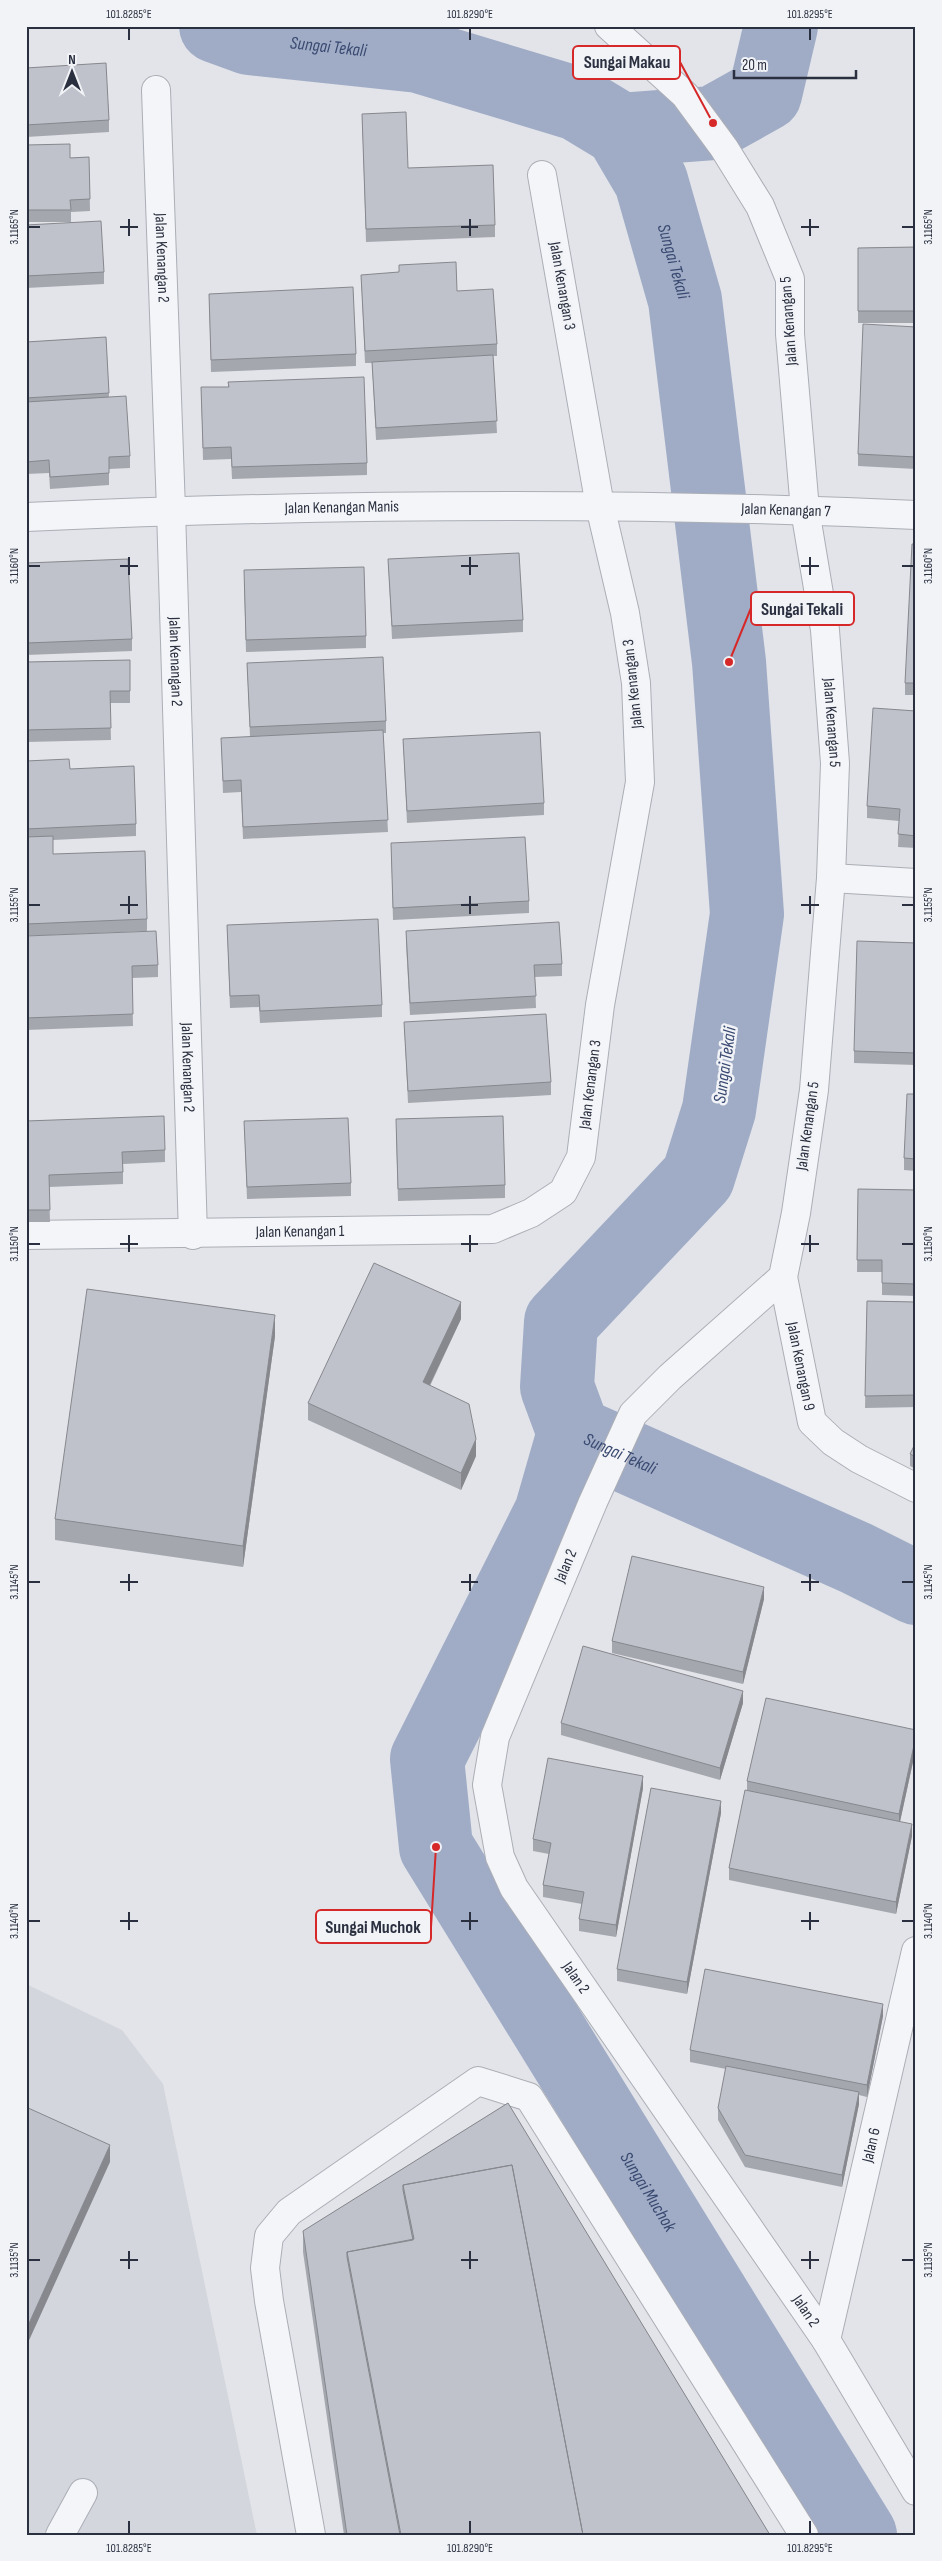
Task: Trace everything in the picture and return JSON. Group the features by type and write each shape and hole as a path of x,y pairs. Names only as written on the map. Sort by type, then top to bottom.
{"street":[{"name":"Jalan Kenangan 5","path":"609,26 685,95 724,148 760,206 790,279 790,334 805,510 825,630 835,763 831,878 814,1090 796,1213 783,1278"},
{"name":"Jalan Kenangan 2","path":"156,90 193,1235"},
{"name":"Jalan Kenangan 3","path":"542,175 600,506 625,614 636,683 640,782 600,1005 580,1157 563,1192"},
{"name":"Jalan Kenangan Manis","path":"26,516 171,510 515,504 657,507"},
{"name":"Jalan Kenangan 7","path":"657,507 805,510 916,515"},
{"path":"831,878 916,883"},
{"name":"Jalan Kenangan 1","path":"26,1235 193,1235 493,1229 531,1213 563,1192"},
{"name":"Jalan 2","path":"783,1278 670,1377 633,1414 593,1502 495,1737 486,1785 500,1858 514,1888 826,2340 916,2491"},
{"name":"Jalan Kenangan 9","path":"783,1278 812,1422 832,1442 859,1459 916,1488"},
{"name":"Jalan 6","path":"826,2340 916,1951"},
{"path":"312,2535 269,2301 265,2268 269,2236 289,2212 478,2081 530,2097 804,2535"},
{"path":"60,2535 83,2493"}],"shaded area":[{"path":"26,1984 122,2030 163,2084 257,2535 26,2535"}],"building":[{"path":"106,63 109,120 26,125 26,68"},
{"path":"406,112 408,168 493,165 495,225 366,229 362,114"},
{"path":"70,144 70,158 89,157 90,199 70,200 71,210 26,210 26,145"},
{"path":"101,221 104,272 26,276 26,225"},
{"path":"916,247 916,311 858,311 858,248"},
{"path":"456,262 457,291 493,289 497,344 365,351 361,275 399,272 399,265"},
{"path":"353,287 356,354 211,360 209,294"},
{"path":"863,324 916,327 916,457 858,454"},
{"path":"106,337 109,393 26,398 26,342"},
{"path":"493,355 497,421 376,428 372,362"},
{"path":"364,377 367,463 232,467 231,447 203,448 201,387 229,387 228,382"},
{"path":"126,396 130,456 109,457 109,473 50,477 49,460 26,462 26,402"},
{"path":"912,544 916,544 916,683 905,683"},
{"path":"519,553 523,620 392,626 388,559"},
{"path":"128,559 132,639 26,643 26,563"},
{"path":"364,567 366,636 246,640 244,570"},
{"path":"383,657 386,721 250,727 247,663"},
{"path":"130,660 130,691 110,691 111,728 26,730 26,662"},
{"path":"873,708 916,711 916,836 898,834 900,809 867,806"},
{"path":"383,730 388,820 243,827 241,780 223,781 221,738"},
{"path":"540,732 544,803 407,811 403,739"},
{"path":"69,759 70,769 134,766 136,824 26,829 26,761"},
{"path":"53,836 53,854 145,851 147,919 26,924 26,837"},
{"path":"525,837 529,901 393,908 391,843"},
{"path":"378,919 382,1005 260,1011 259,995 230,996 227,925"},
{"path":"559,922 562,964 534,965 536,996 410,1003 406,931"},
{"path":"156,931 158,965 132,966 133,1014 26,1018 26,936"},
{"path":"857,941 916,943 916,1053 854,1051"},
{"path":"546,1014 551,1082 408,1091 404,1022"},
{"path":"907,1094 916,1094 916,1159 904,1158"},
{"path":"164,1116 165,1150 122,1152 123,1172 49,1175 50,1210 26,1210 26,1121"},
{"path":"503,1116 505,1185 398,1189 396,1119"},
{"path":"348,1118 351,1183 247,1187 244,1121"},
{"path":"858,1189 916,1190 916,1284 882,1283 882,1260 857,1260"},
{"path":"374,1263 461,1302 423,1382 469,1404 476,1439 461,1473 308,1403"},
{"path":"87,1289 275,1315 243,1546 55,1519"},
{"path":"867,1301 916,1302 916,1395 865,1396"},
{"path":"916,1442 916,1457 910,1454"},
{"path":"632,1556 764,1587 743,1672 612,1641"},
{"path":"583,1646 743,1691 720,1768 561,1723"},
{"path":"766,1698 916,1730 899,1814 747,1781"},
{"path":"548,1758 643,1776 616,1925 579,1919 584,1892 543,1885 551,1843 533,1839"},
{"path":"651,1788 721,1801 687,1982 617,1969"},
{"path":"745,1790 912,1824 896,1902 729,1868"},
{"path":"705,1969 883,2004 867,2085 690,2050"},
{"path":"726,2066 859,2092 842,2175 745,2155 718,2108"},
{"path":"508,2103 770,2535 583,2535 512,2165 403,2185 413,2240 347,2252 400,2535 347,2535 303,2231"},
{"path":"26,2107 110,2145 26,2330"},
{"path":"512,2165 583,2535 401,2535 347,2252 414,2239 403,2185"}],"waterway":[{"name":"Sungai Tekali","path":"216,26 249,38 419,56 578,104 621,130 651,181 685,300 729,662 747,914 719,1110 698,1177 561,1322 557,1387 574,1433 856,1558 916,1588"},
{"path":"621,130 713,123 765,94 781,26"},
{"name":"Sungai Muchok","path":"574,1433 551,1513 427,1759 436,1847 860,2535"}],"place":[{"name":"Sungai Makau","path":"713,123"},
{"name":"Sungai Tekali","path":"729,662"},
{"name":"Sungai Muchok","path":"436,1847"}]}
